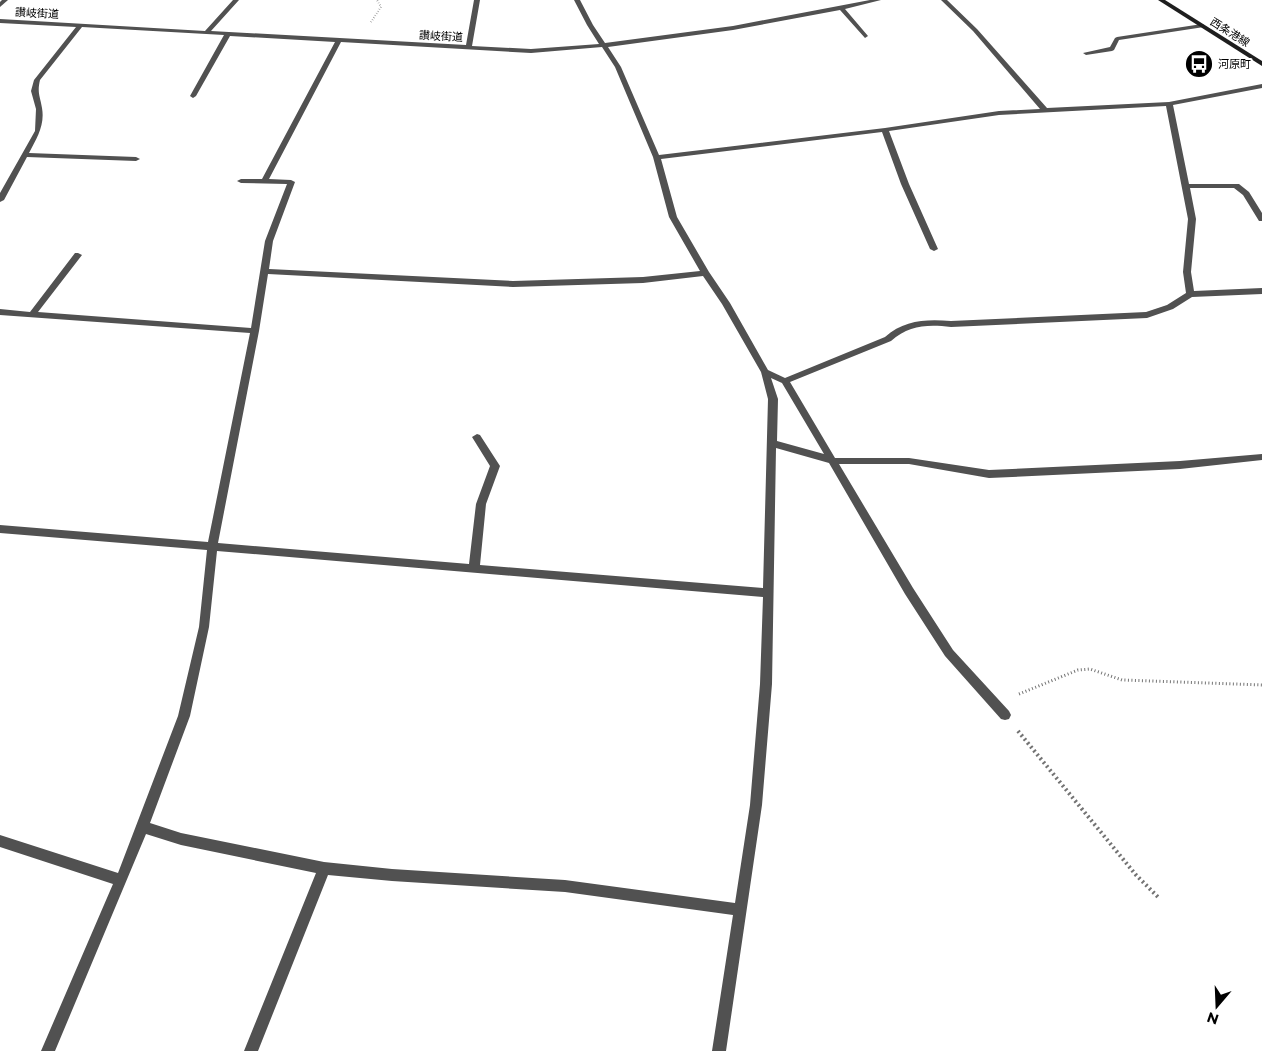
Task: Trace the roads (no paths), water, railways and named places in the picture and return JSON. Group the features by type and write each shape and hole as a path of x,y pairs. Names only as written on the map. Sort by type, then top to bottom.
{"main road":[{"name":"西条港線","path":"1161,0 1262,64"}],"street":[{"path":"0,4 5,0"},
{"path":"206,32 236,0"},
{"path":"469,48 477,0"},
{"path":"577,0 603,46 618,67 657,157 673,217 704,272 726,303 765,372 773,399 766,684 757,795 719,1051"},
{"name":"讃岐街道","path":"0,21 531,51 603,46 791,20 878,0"},
{"path":"944,0 975,30 1045,110"},
{"path":"841,8 865,36"},
{"path":"1,195 38,131 39,109 34,90 37,80 82,25"},
{"path":"1086,54 1112,48 1117,40 1202,26"},
{"path":"192,96 228,34"},
{"path":"265,181 339,40"},
{"path":"657,157 885,130 999,113 1168,104 1262,86"},
{"path":"1168,104 1192,219 1187,272 1190,294"},
{"path":"885,130 905,184 934,249"},
{"path":"25,155 136,159"},
{"path":"48,1051 122,880 184,716 204,627 212,547 255,331 269,241 291,182 241,181"},
{"path":"1186,186 1236,186 1246,194 1262,219"},
{"path":"32,314 78,255"},
{"path":"265,271 513,284 643,280 704,272"},
{"path":"785,381 888,339 895,332 906,326 927,321 950,324 1147,315 1170,307 1190,294 1262,291"},
{"path":"0,312 255,331"},
{"path":"765,372 785,381 834,461 909,591 949,653 1005,715"},
{"path":"474,568 481,504 495,466 477,437"},
{"path":"772,443 834,461 909,461 989,474 1171,466 1262,457"},
{"path":"0,529 768,593"},
{"path":"143,827 181,839 324,868 392,875 565,886 741,910"},
{"path":"0,841 122,880"},
{"path":"251,1051 324,868"}],"place":[{"name":"河原町","path":"1199,64"}]}
